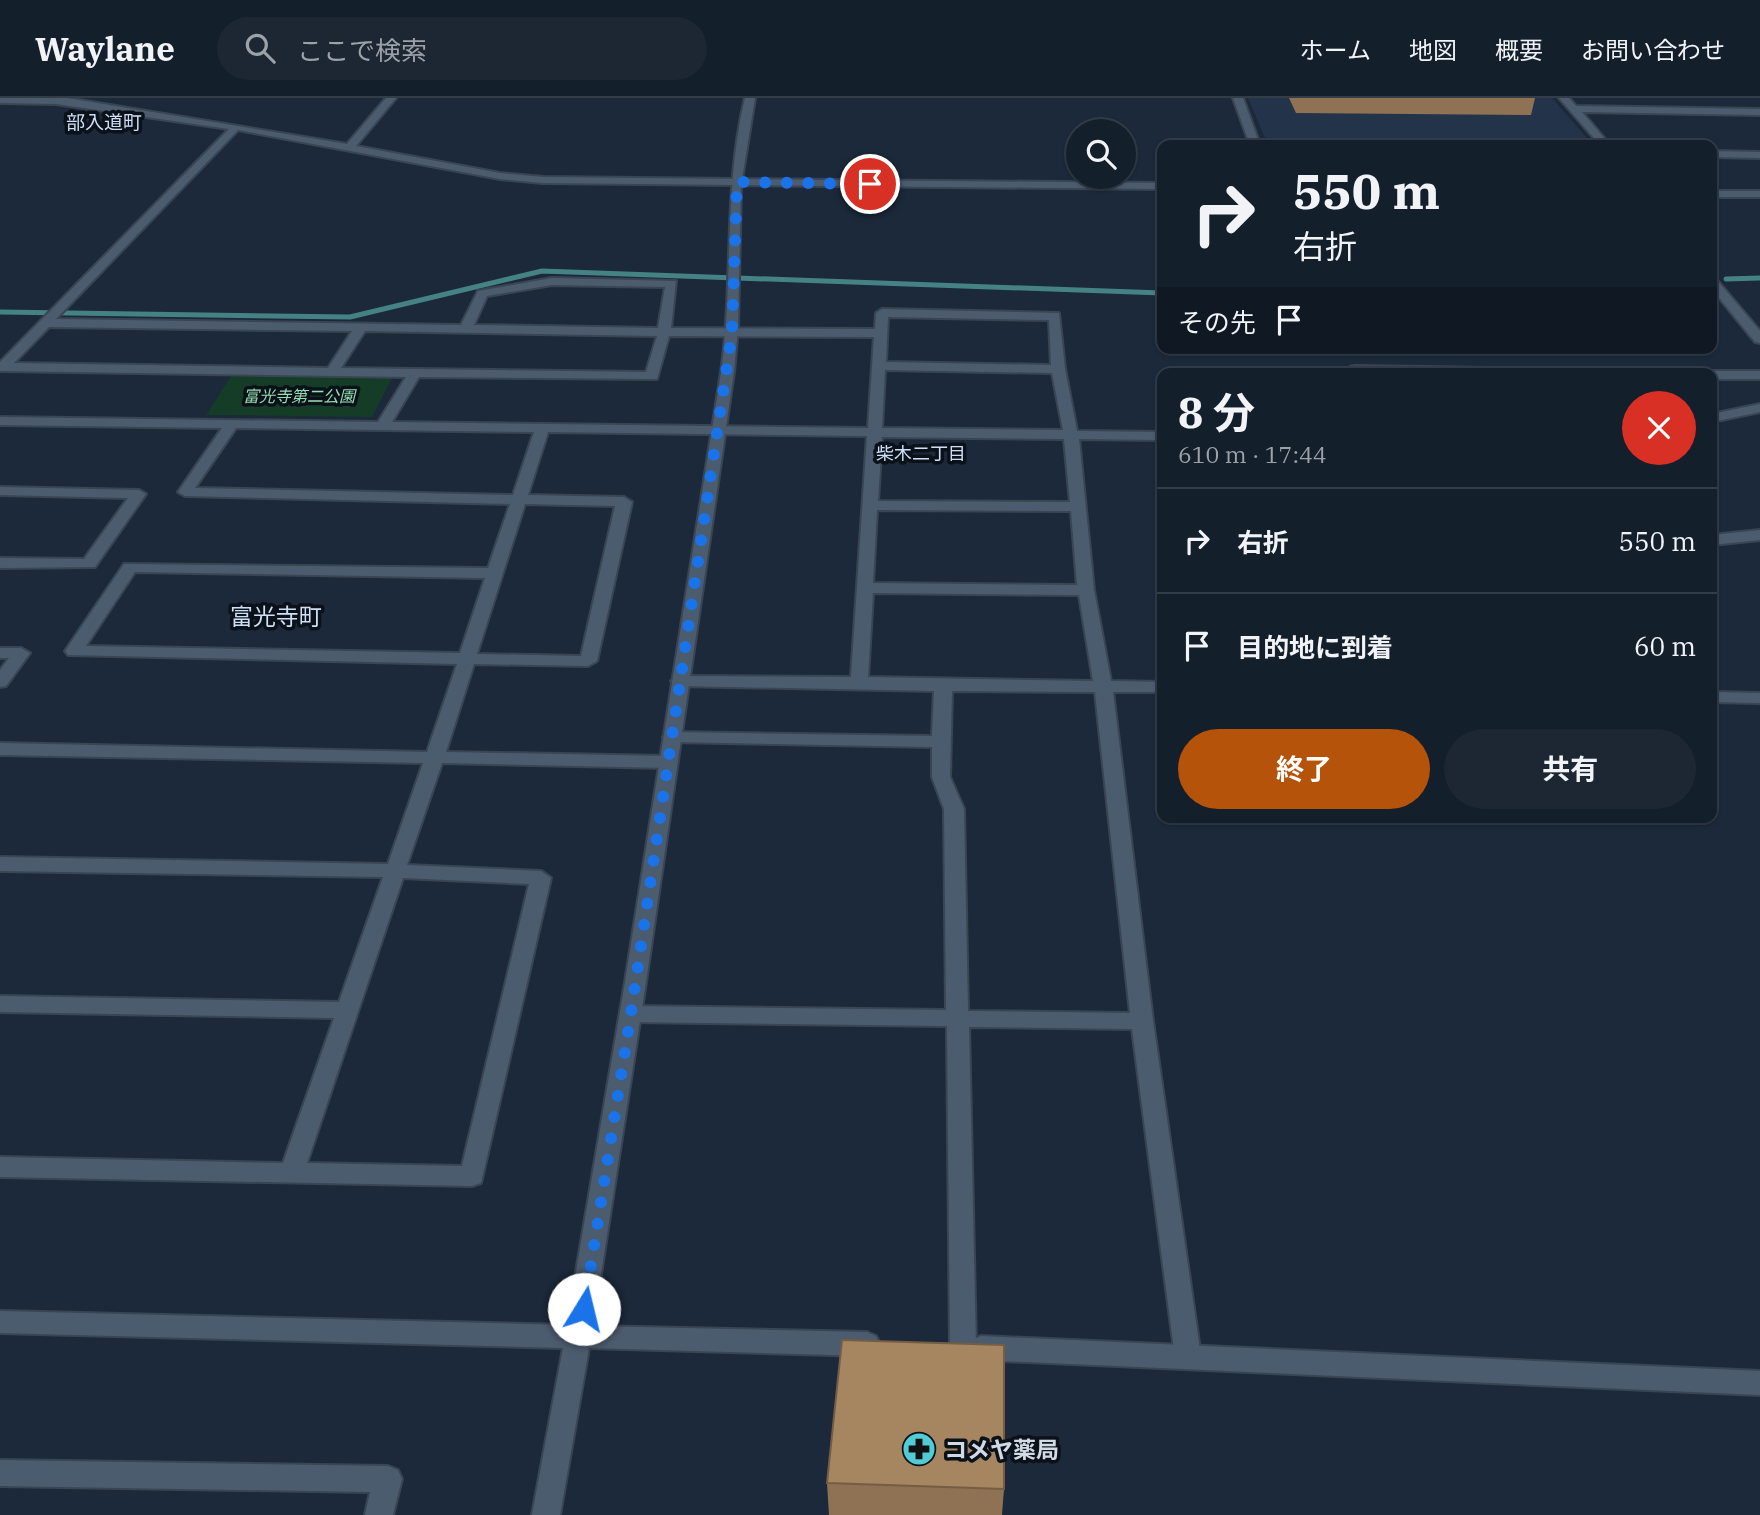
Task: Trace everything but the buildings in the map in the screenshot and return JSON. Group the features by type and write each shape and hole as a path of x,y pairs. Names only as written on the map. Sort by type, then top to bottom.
{"street":[{"path":"350,147 391,98"},
{"path":"546,1515 579,1336 631,1013 718,430 732,332 738,141 750,98"},
{"path":"1238,98 1253,140"},
{"path":"1564,98 1601,140"},
{"path":"0,100 59,99 236,127 499,176 532,179 1157,187"},
{"path":"1574,109 1760,112"},
{"path":"1,367 236,127"},
{"path":"1717,154 1760,155"},
{"path":"1717,194 1760,194"},
{"path":"1,367 652,376 664,332 672,284 560,281 507,286 482,294 466,328"},
{"path":"1717,288 1760,339"},
{"path":"859,682 873,432 883,313 1055,316 1058,369 1071,434 1086,590 1103,686 1142,1021 1188,1357"},
{"path":"48,322 881,333"},
{"path":"332,372 361,327"},
{"path":"878,366 1058,369"},
{"path":"383,425 414,374"},
{"path":"1717,375 1760,375"},
{"path":"1717,417 1760,408"},
{"path":"0,421 1157,436"},
{"path":"231,425 185,492 624,502 588,661 74,650 130,567 494,573"},
{"path":"292,1171 434,759 464,659 542,429"},
{"path":"0,491 139,494 89,564 0,563"},
{"path":"869,505 1078,507"},
{"path":"1717,539 1760,535"},
{"path":"865,588 1086,590"},
{"path":"0,653 21,653 0,682"},
{"path":"680,681 1157,687"},
{"path":"943,686 941,777 954,809 963,1347"},
{"path":"1717,697 1760,698"},
{"path":"672,737 941,742"},
{"path":"0,749 667,762"},
{"path":"0,864 394,871 541,878 472,1176 0,1167"},
{"path":"0,1004 348,1010"},
{"path":"631,1013 1142,1021"},
{"path":"0,1322 894,1345"},
{"path":"936,1346 1760,1383"},
{"path":"0,1473 388,1479 379,1515"}],"shaded area":[{"path":"1248,98 1552,98 1589,140 1266,140"}],"green space":[{"name":"富光寺第二公園","path":"231,376 392,378 372,417 206,415"}],"waterway":[{"path":"0,312 350,317 542,271 1157,293"},
{"path":"1726,279 1760,278"}],"place":[{"name":"コメヤ薬局","path":"919,1449"}],"district":[{"name":"部入道町","path":"104,122"},
{"name":"柴木二丁目","path":"921,453"},
{"name":"富光寺町","path":"276,616"}],"route":[{"path":"584,1309 631,1013 732,332 737,182 870,184"}]}
